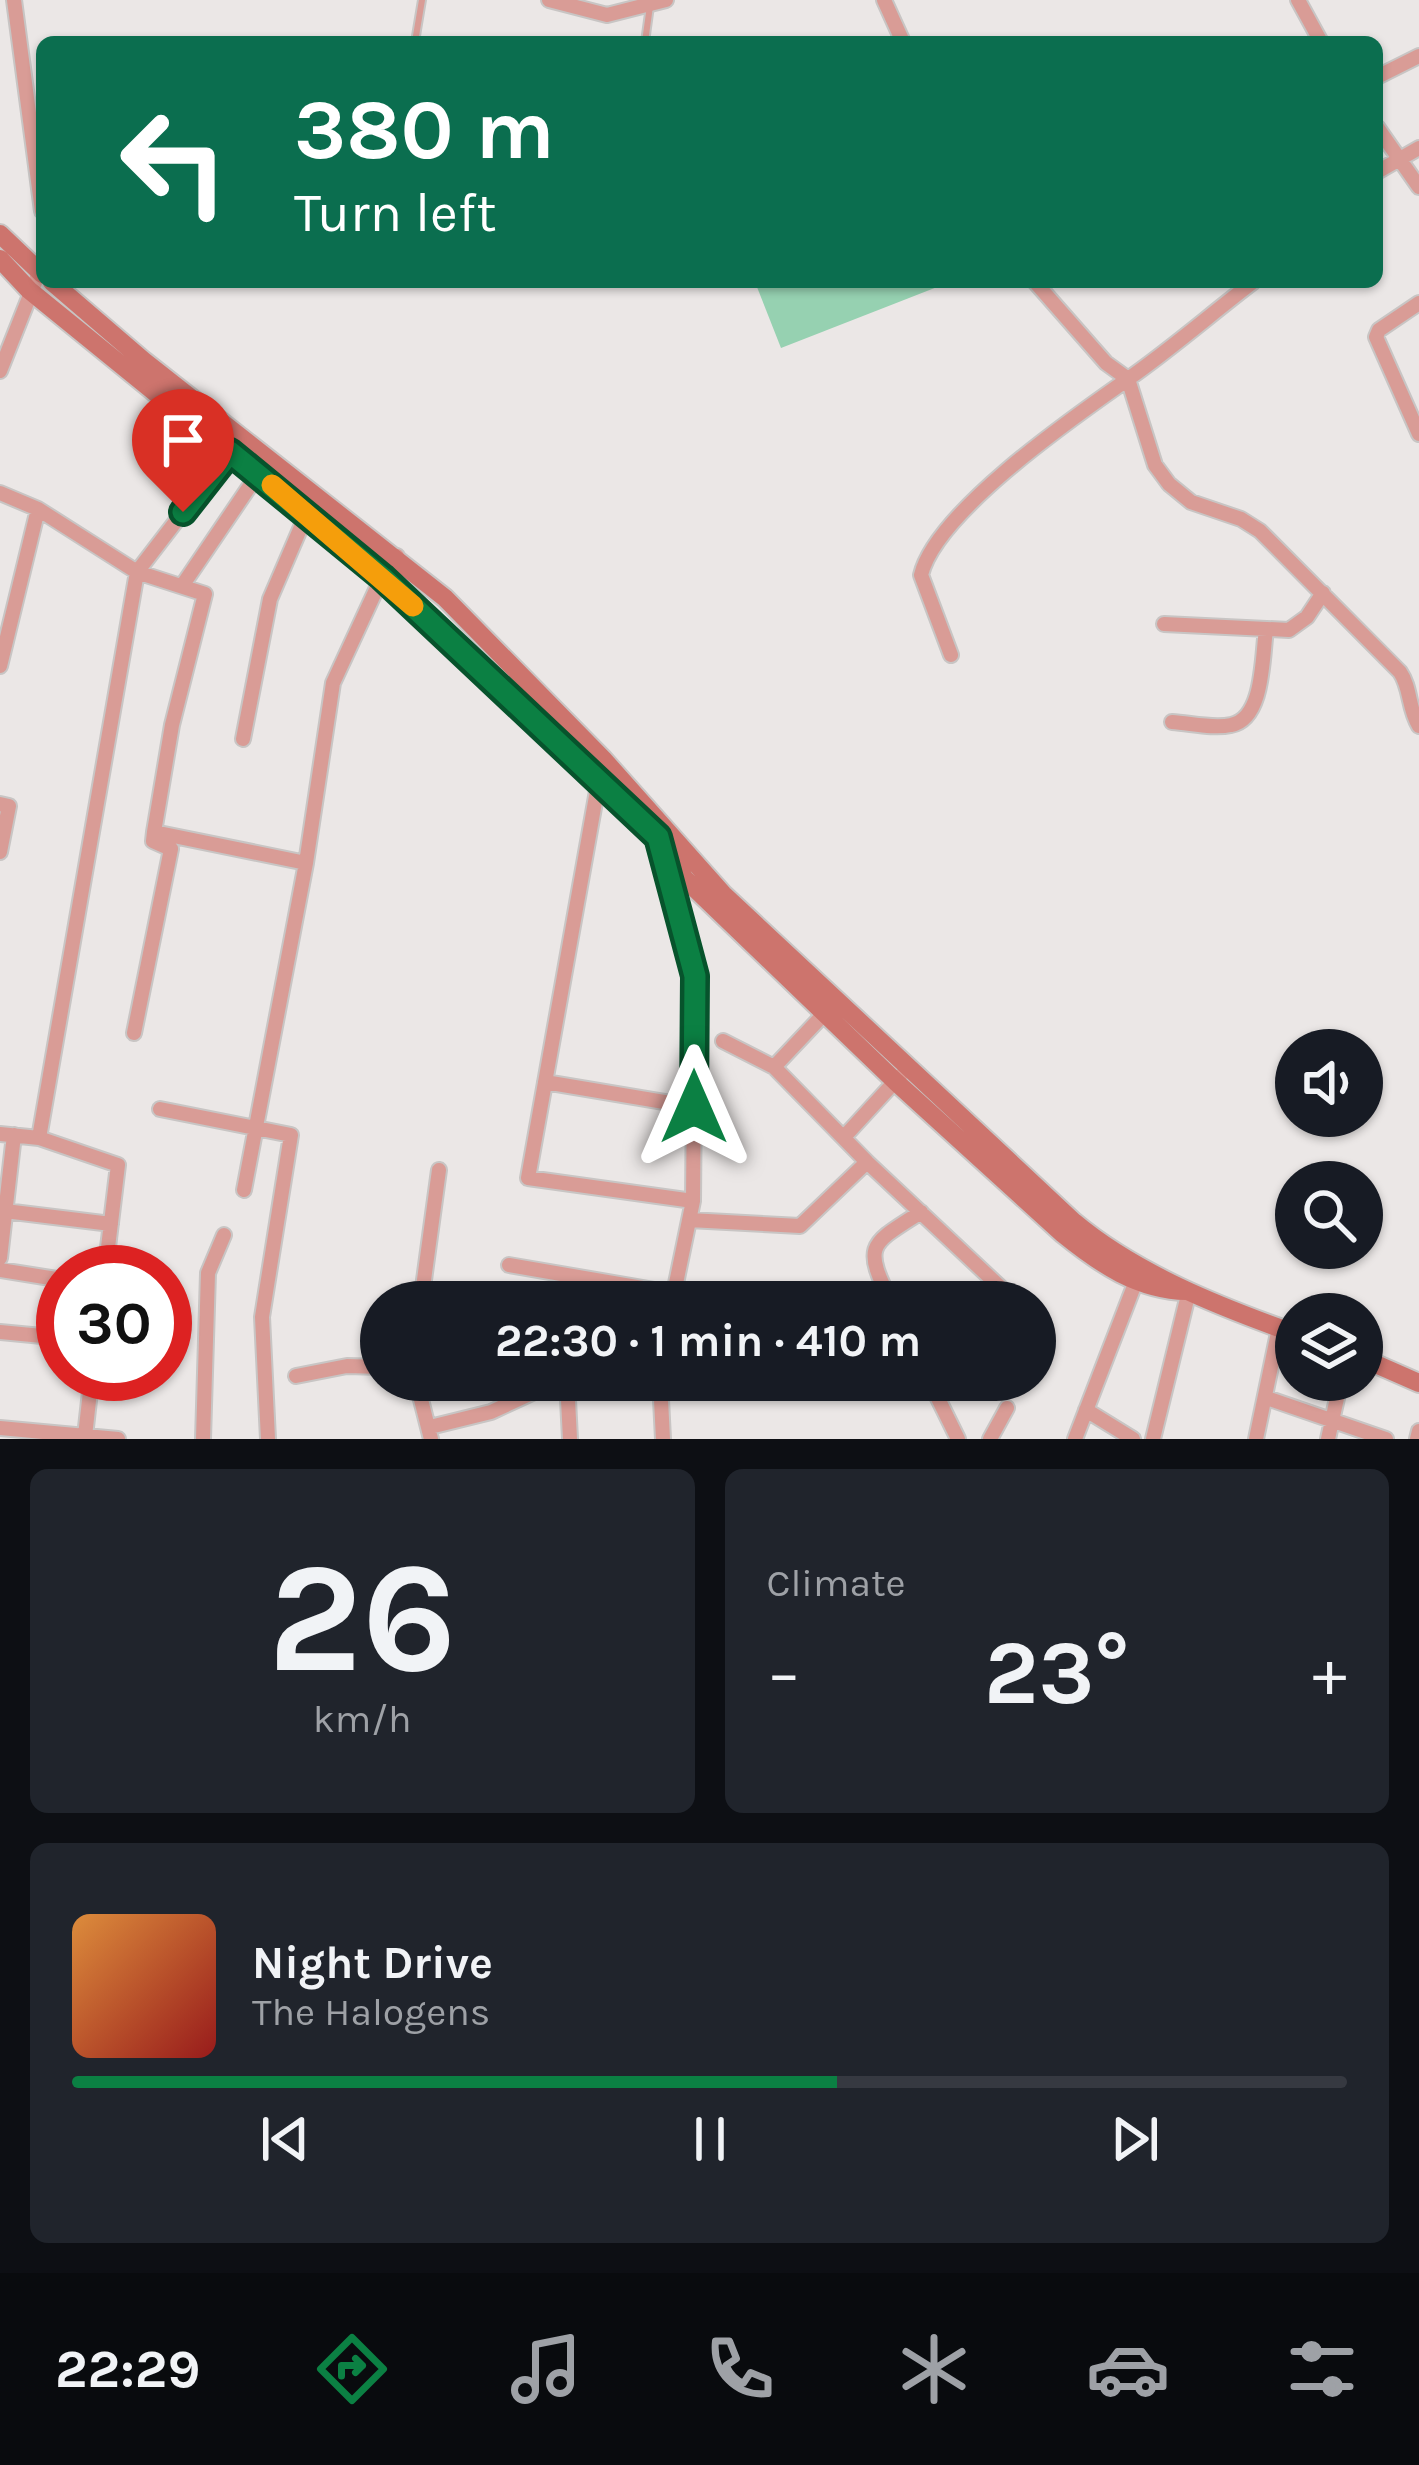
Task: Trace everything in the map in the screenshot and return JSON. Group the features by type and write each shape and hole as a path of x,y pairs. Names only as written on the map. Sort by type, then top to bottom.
{"street":[{"path":"14,0 36,166"},
{"path":"549,0 607,15 656,3"},
{"path":"884,0 900,36"},
{"path":"1298,0 1318,36"},
{"path":"1383,74 1419,56"},
{"path":"1383,137 1419,188"},
{"path":"1383,168 1419,148"},
{"path":"0,234 36,265"},
{"path":"0,259 29,290 382,577 598,781 662,833 901,1075 1090,1246 1136,1281 1161,1290 1189,1291"},
{"path":"0,371 4,345 36,279"},
{"path":"59,288 144,361 397,556 486,638 603,759 662,833 685,879 824,1014 901,1075"},
{"path":"1040,288 1106,362 1128,379 1155,465 1169,484 1191,502 1241,519 1260,531 1413,680 1408,704 1419,726"},
{"path":"951,655 922,584 930,553 975,500 1094,401 1245,288"},
{"path":"1419,303 1376,337 1419,434"},
{"path":"39,1138 137,572 230,452"},
{"path":"182,586 258,474"},
{"path":"0,493 38,509 137,572 205,594 172,725 154,832 153,842 171,849 134,1033"},
{"path":"0,666 38,509"},
{"path":"244,739 270,599 307,513"},
{"path":"244,1190 306,863 333,683 382,577 397,556"},
{"path":"1164,624 1295,628 1323,593"},
{"path":"1172,722 1230,726 1246,717 1255,703 1266,630"},
{"path":"603,759 528,1178 693,1201"},
{"path":"0,804 9,806 0,852"},
{"path":"154,832 306,863"},
{"path":"662,833 695,976 693,1201 675,1281"},
{"path":"774,1067 824,1014"},
{"path":"723,1041 774,1067 994,1281"},
{"path":"844,1136 901,1075"},
{"path":"545,1082 694,1107"},
{"path":"160,1109 291,1135 262,1317 268,1439"},
{"path":"0,1258 7,1134 39,1138 118,1165 108,1245"},
{"path":"689,1220 800,1226 867,1162"},
{"path":"424,1281 439,1170"},
{"path":"5,1211 111,1225"},
{"path":"881,1281 872,1251 921,1212"},
{"path":"203,1439 208,1273 224,1235"},
{"path":"1090,1246 1275,1326"},
{"path":"509,1265 588,1281"},
{"path":"0,1270 36,1276"},
{"path":"1075,1439 1136,1281"},
{"path":"1153,1439 1189,1291"},
{"path":"0,1332 36,1335"},
{"path":"296,1376 360,1366"},
{"path":"1383,1367 1419,1383"},
{"path":"1256,1439 1275,1375"},
{"path":"1268,1398 1386,1439"},
{"path":"85,1436 89,1401"},
{"path":"422,1401 430,1433 516,1401"},
{"path":"567,1401 573,1439"},
{"path":"661,1401 663,1439"},
{"path":"939,1401 958,1439"},
{"path":"1328,1439 1336,1401"},
{"path":"990,1439 1007,1408"},
{"path":"1086,1410 1132,1439"},
{"path":"0,1429 118,1439"}],"lane":[{"path":"417,36 422,0"},
{"path":"647,36 656,3"}],"green space":[{"path":"757,288 935,288 781,348"}],"slow traffic":[{"path":"272,485 413,606"}],"route":[{"path":"183,512 230,452 382,577 658,837 695,976 694,1107"}]}
